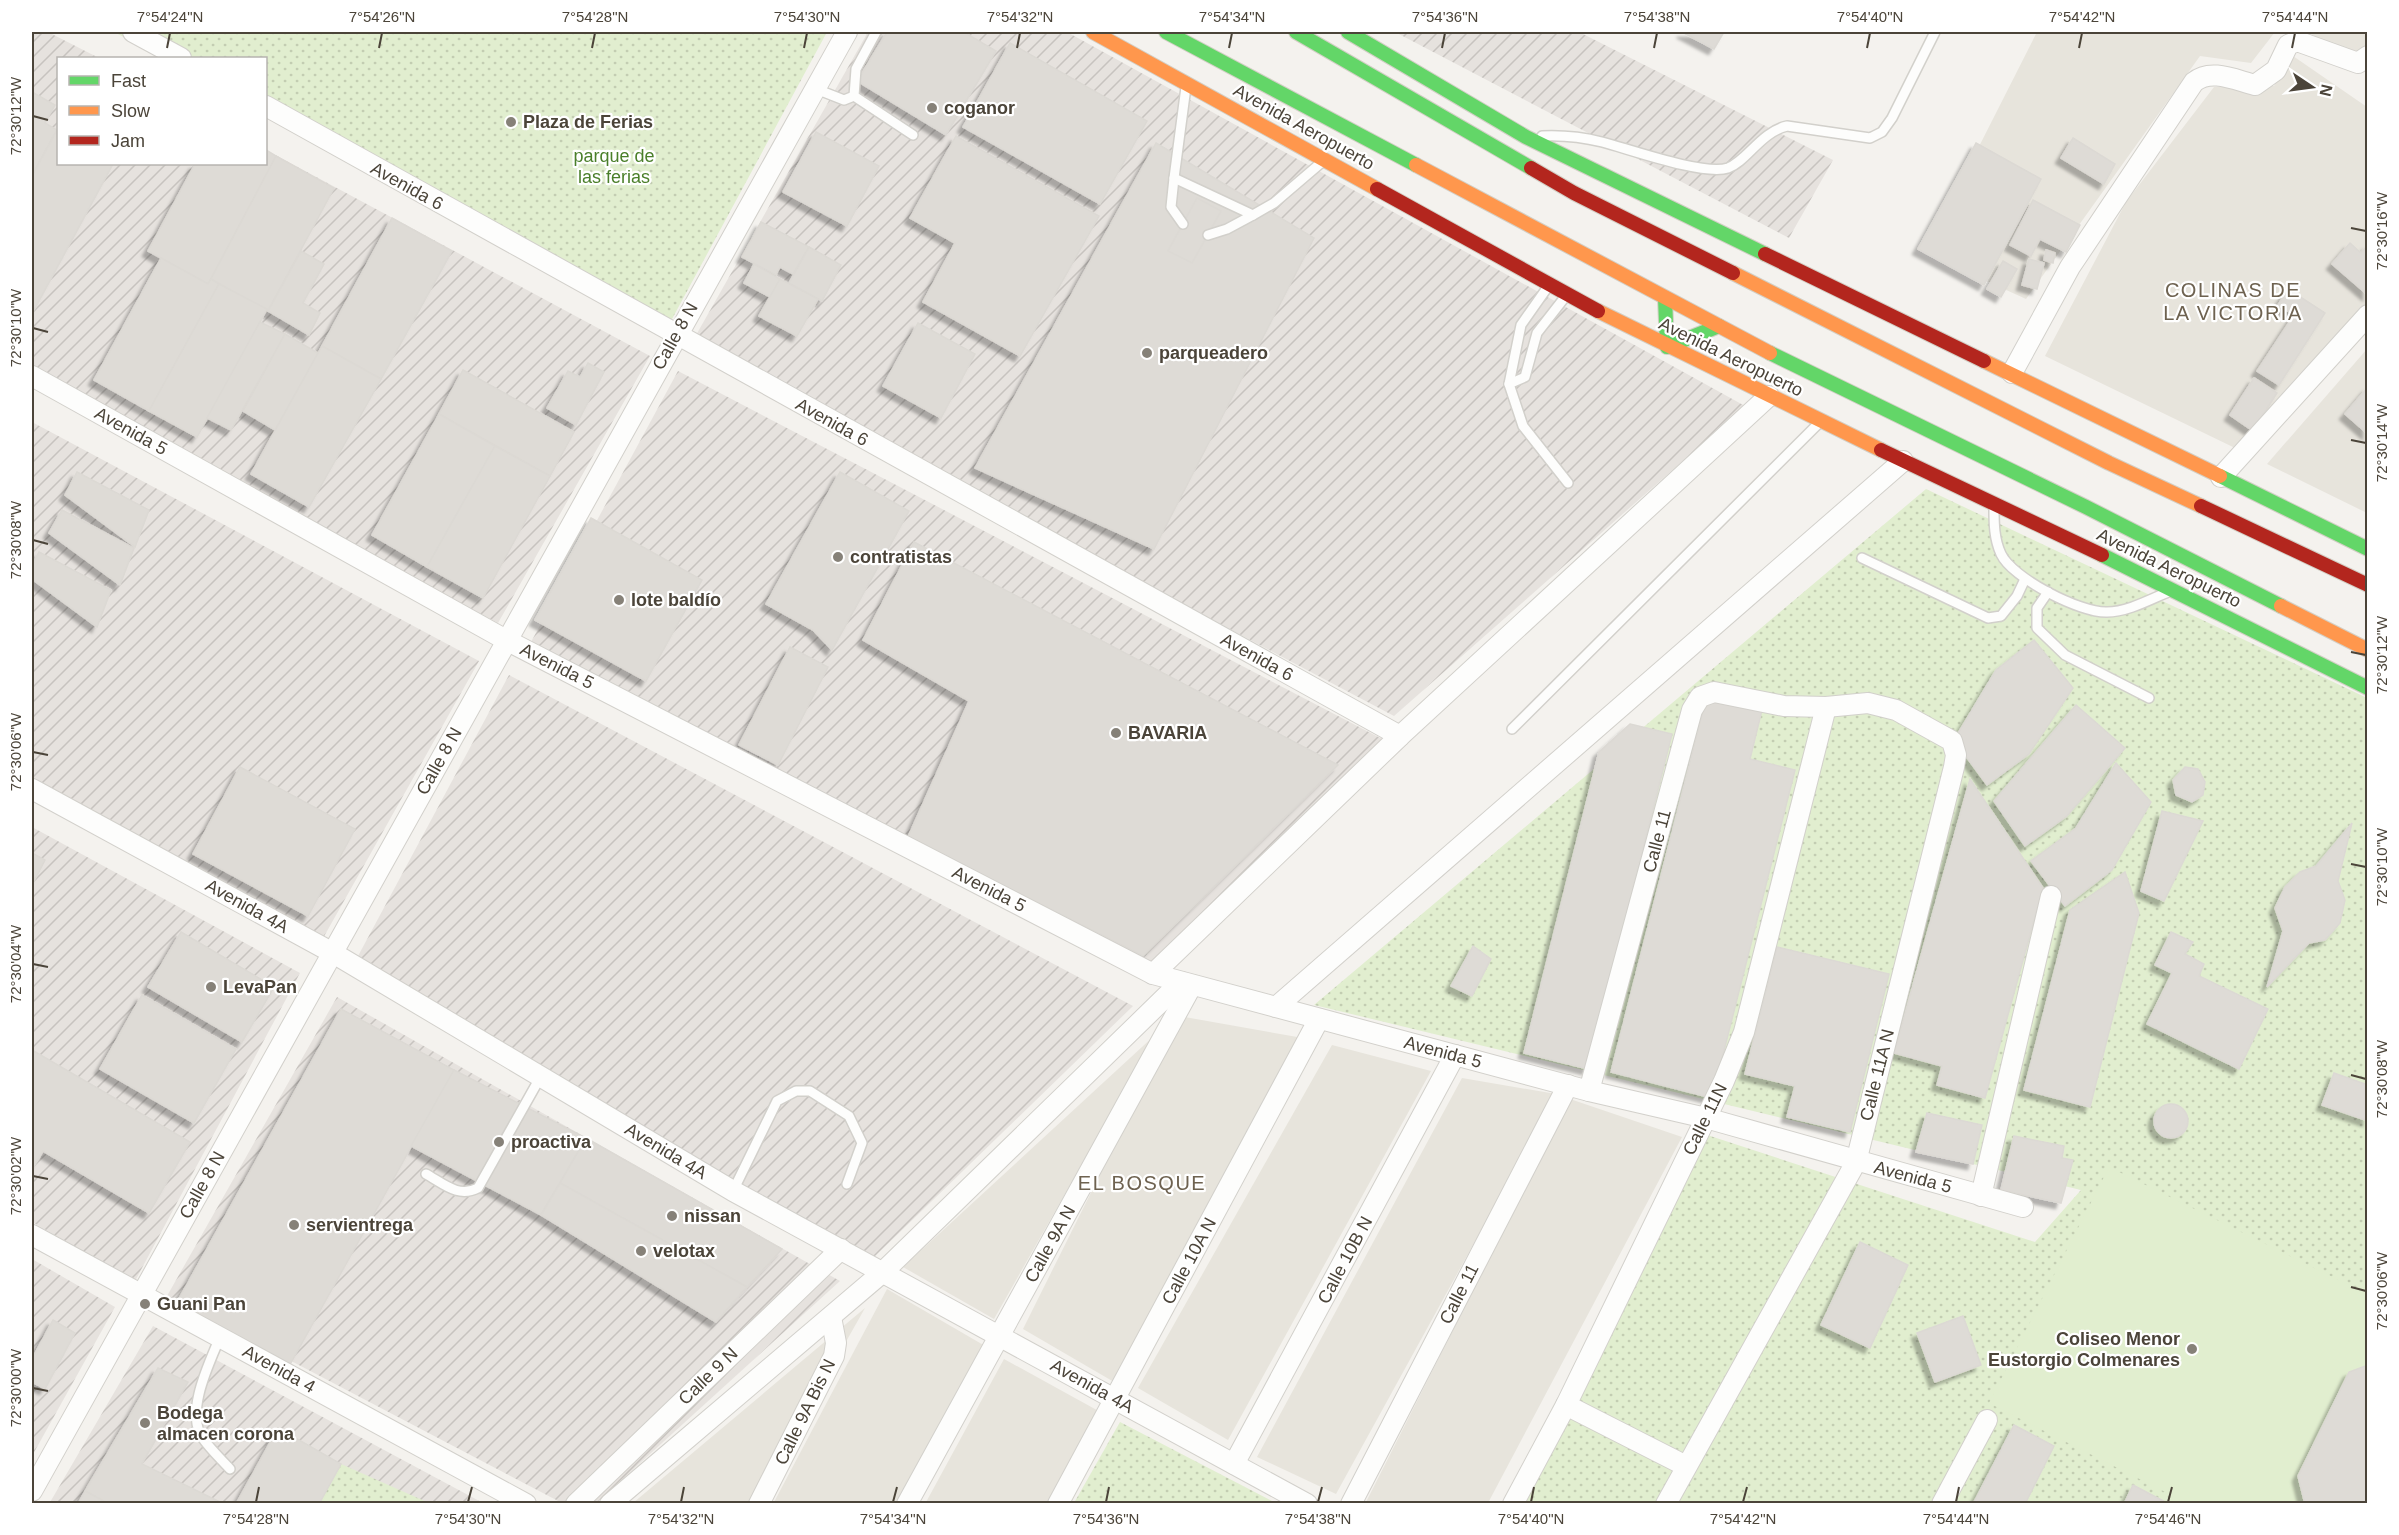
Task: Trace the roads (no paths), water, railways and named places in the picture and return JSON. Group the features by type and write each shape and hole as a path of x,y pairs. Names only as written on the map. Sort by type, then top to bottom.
{"main road":[{"name":"Avenida Aeropuerto","path":"1093,32 1187,82 1548,286 1667,347 1904,461 1993,492 2174,590 2367,688"},
{"name":"Avenida Aeropuerto","path":"1166,32 1719,326 2367,650"},
{"path":"1296,32 1574,193 2109,463 2367,585"},
{"path":"1354,33 1526,137 2012,373 2367,549"},
{"path":"1665,298 1667,347 1719,326"},
{"path":"1856,337 1905,321"},
{"path":"1905,321 1911,363"},
{"path":"1989,460 1993,492 2029,479"}],"street":[{"path":"133,32 179,57"},
{"name":"Calle 8 N","path":"32,1491 675,336 847,32"},
{"path":"2012,373 2070,267 2194,82 2202,75 2212,75 2255,85 2276,70 2288,45 2297,41 2358,63 2367,56"},
{"name":"Avenida 6","path":"267,107 675,336 1400,736"},
{"path":"2221,477 2367,315"},
{"name":"Avenida 5","path":"32,376 506,640 1153,974 1589,1091 1706,1118 1856,1162 2023,1207"},
{"path":"1153,974 1400,736 1769,396"},
{"path":"1276,1007 1904,461"},
{"name":"Calle 11A N","path":"1666,1503 1856,1162 1956,755 1952,741 1896,710 1868,704 1826,707 1784,706 1714,692 1700,697"},
{"name":"Calle 11","path":"1589,1091 1692,710 1700,697"},
{"name":"Calle 11N","path":"1513,1503 1566,1405 1706,1118 1744,1032 1826,707"},
{"name":"Avenida 4A","path":"32,789 333,953 733,1191 1307,1503"},
{"path":"1981,1196 2050,896"},
{"name":"Calle 9 N","path":"610,1503 883,1272 1187,983"},
{"name":"Calle 9A N","path":"907,1503 1187,983"},
{"name":"Calle 10A N","path":"1058,1503 1319,1019"},
{"name":"Calle 10B N","path":"1234,1464 1455,1056"},
{"name":"Calle 11","path":"1351,1503 1568,1085"},
{"name":"Avenida 4","path":"32,1235 526,1503"},
{"name":"Calle 9 N","path":"576,1503 841,1249"},
{"name":"Calle 9A Bis N","path":"759,1503 834,1356 836,1343 831,1317"},
{"path":"1566,1405 1686,1466"},
{"path":"1942,1503 1987,1420"}],"lane":[{"path":"854,96 856,69 876,32"},
{"path":"1526,137 1566,135 1707,169 1729,168 1776,129 1787,126 1870,138 1882,132 1892,118 1935,32"},
{"path":"1183,224 1171,207 1187,82"},
{"path":"816,89 844,100 854,96"},
{"path":"854,96 913,135"},
{"path":"1208,235 1227,229 1274,203 1324,160"},
{"path":"1174,178 1253,215"},
{"path":"1548,286 1521,325 1509,384 1523,426 1568,483"},
{"path":"1509,384 1525,377 1537,333 1567,295"},
{"path":"1512,729 1821,421"},
{"path":"1993,492 1995,532 2001,555 2025,579 2048,592 2106,613 2128,608 2174,590"},
{"path":"1862,558 1989,618 2001,616 2017,596 2025,579"},
{"path":"2048,592 2037,608 2037,628 2065,655 2149,698"},
{"path":"426,1174 459,1193 467,1193 478,1188 541,1076"},
{"path":"733,1191 777,1101 796,1091 810,1091 849,1116 862,1143 847,1184"},
{"path":"220,1337 202,1382 196,1414 201,1436 230,1469"}],"place":[{"name":"coganor","path":"932,108"},
{"name":"Plaza de Ferias","path":"511,122"},
{"name":"parqueadero","path":"1147,353"},
{"name":"contratistas","path":"838,557"},
{"name":"lote baldío","path":"619,600"},
{"name":"BAVARIA","path":"1116,733"},
{"name":"LevaPan","path":"211,987"},
{"name":"proactiva","path":"499,1142"},
{"name":"nissan","path":"672,1216"},
{"name":"servientrega","path":"294,1225"},
{"name":"velotax","path":"641,1251"},
{"name":"Guani Pan","path":"145,1304"},
{"name":"Coliseo Menor Eustorgio Colmenares","path":"2192,1349"},
{"name":"Bodega almacen corona","path":"145,1423"}],"district":[{"name":"COLINAS DE LA VICTORIA","path":"2233,302"},
{"name":"EL BOSQUE","path":"1142,1183"}],"park label":[{"name":"parque de las ferias","path":"614,166"}]}
